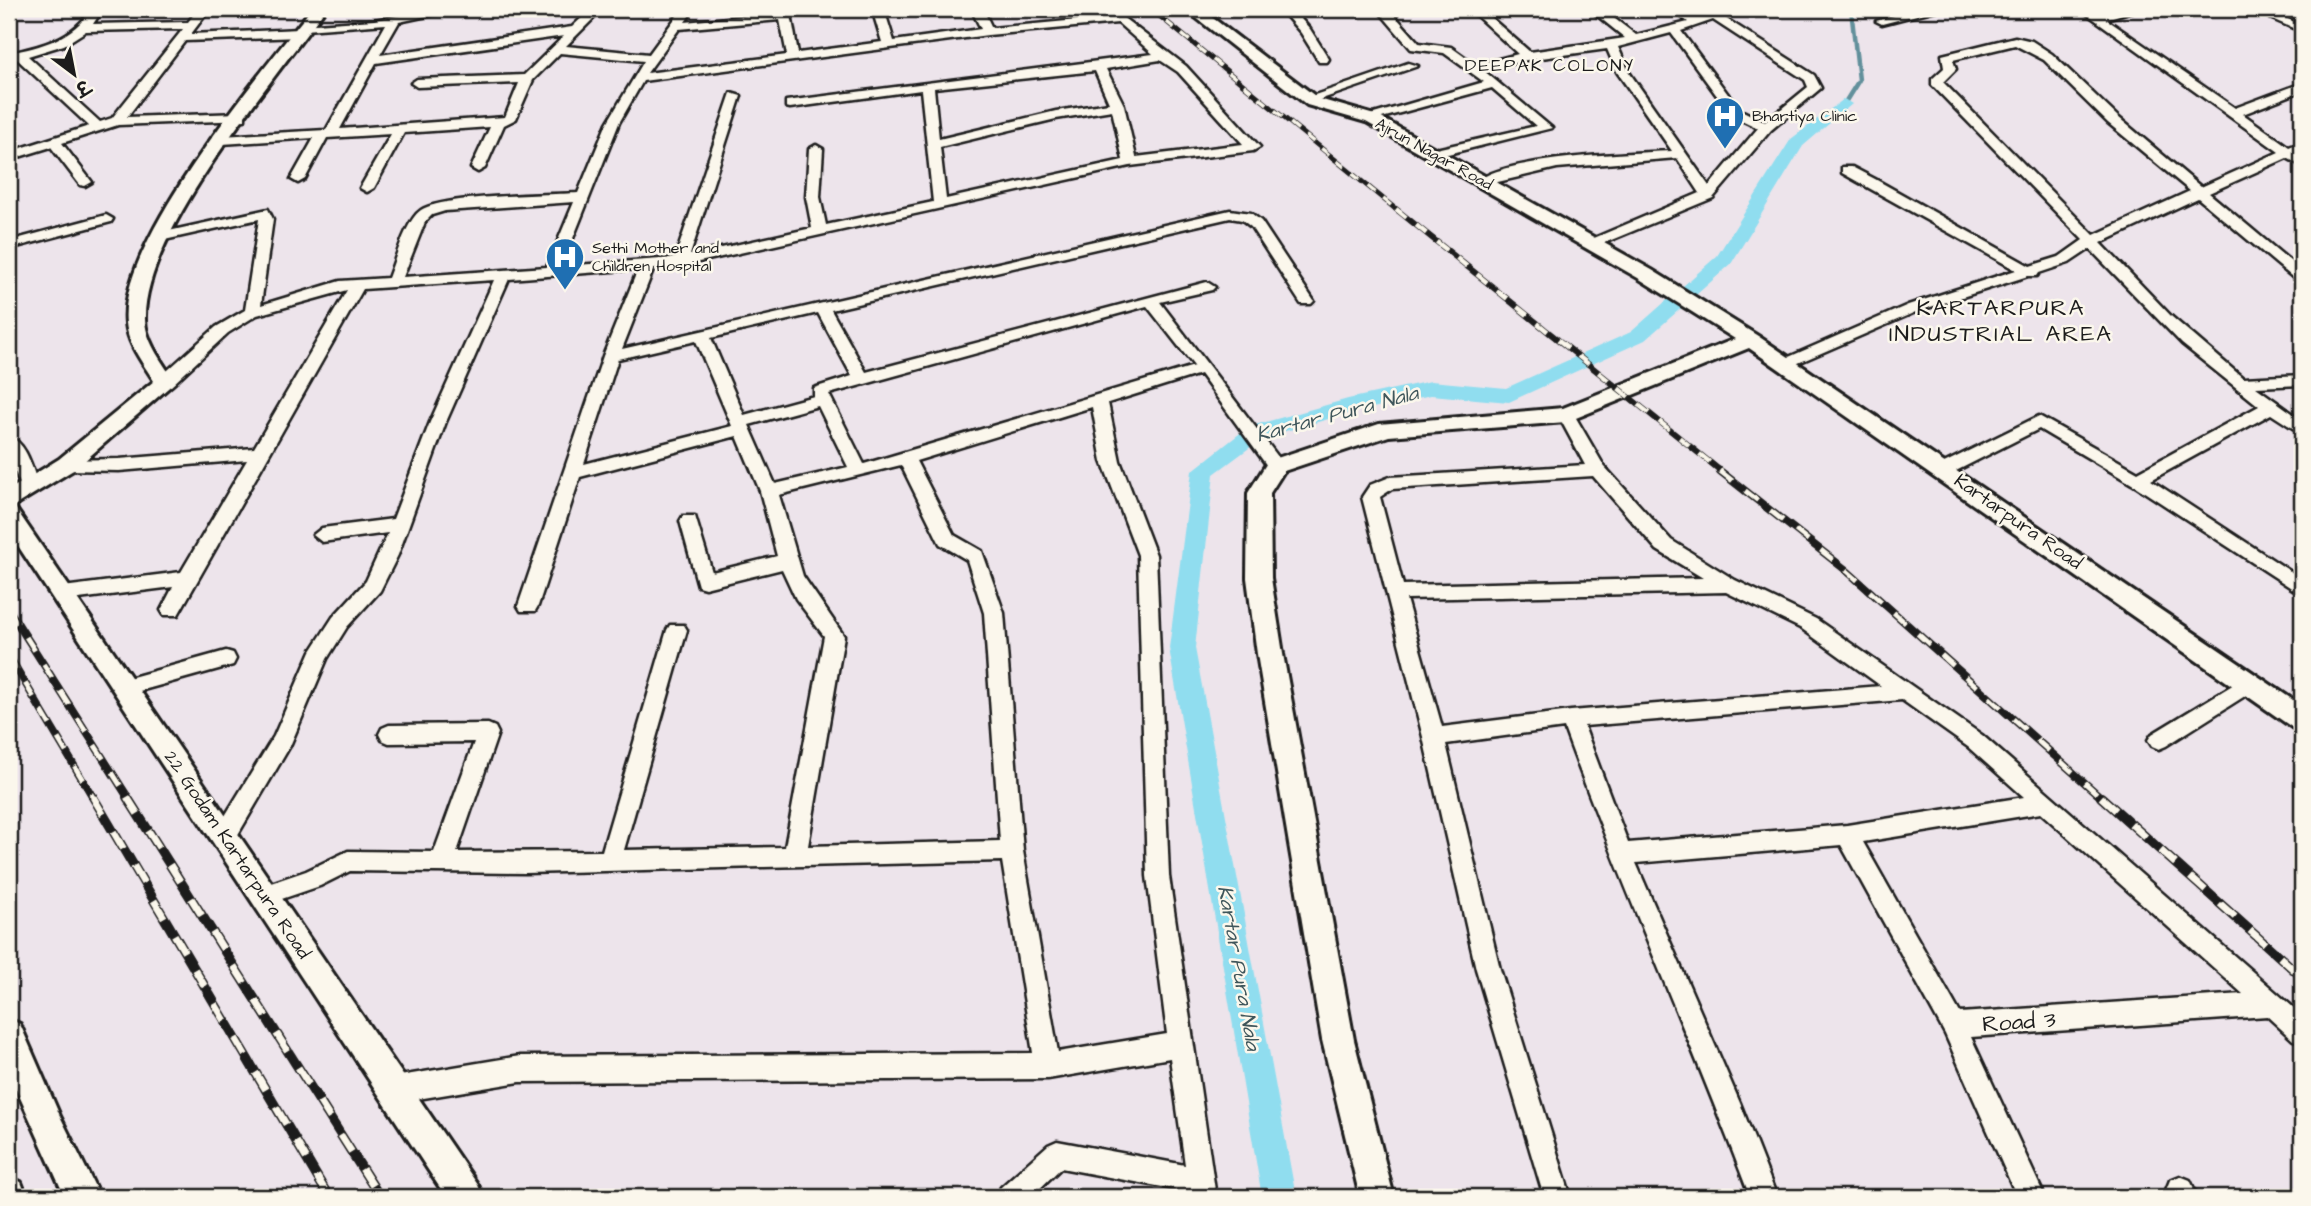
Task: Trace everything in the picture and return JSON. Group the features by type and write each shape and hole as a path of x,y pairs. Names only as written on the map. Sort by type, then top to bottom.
{"street":[{"path":"9,69 19,58 47,47 82,28 97,9"},
{"path":"117,121 204,9"},
{"path":"165,382 142,347 134,319 138,282 160,237 222,140 318,9"},
{"path":"179,38 303,30 454,9"},
{"path":"222,140 499,123 510,119 527,79 597,9"},
{"path":"553,271 612,123 639,78 688,9"},
{"path":"878,9 889,45"},
{"path":"977,9 988,32"},
{"name":"Ajrun Nagar Road","path":"1192,9 1310,99 1372,119 1645,274 1741,334"},
{"path":"1286,9 1306,31 1322,59"},
{"path":"1382,9 1415,46 1443,48 1494,83 1546,128 1432,154"},
{"path":"1475,9 1527,56"},
{"path":"1595,9 1636,41"},
{"path":"1677,9 1697,23"},
{"path":"1472,69 1527,56 1636,41 1697,23 1730,9"},
{"path":"1882,21 1934,9"},
{"path":"2086,9 2179,78 2234,113 2302,162"},
{"path":"2098,17 2133,9"},
{"path":"2255,9 2302,29"},
{"path":"675,26 784,12 793,57"},
{"path":"1592,244 1707,195 1766,127 1815,88 1810,78 1712,15"},
{"path":"12,522 30,486 67,464 222,330 253,312 286,300 358,284 681,262 1130,162 1253,149 1182,69 1162,56 1126,22 1114,18 639,78"},
{"path":"298,179 373,60 394,19"},
{"path":"82,28 190,24"},
{"path":"373,60 578,30"},
{"path":"1675,30 1735,112 1766,127"},
{"path":"2302,278 2113,120 2048,57 2028,44 2015,41 1946,58 1950,69 1936,82 1950,102 2023,167 2090,242 2187,340 2238,383 2302,428"},
{"path":"1611,45 1623,72 1707,195"},
{"path":"557,49 653,58"},
{"path":"790,104 927,85 1099,67 1162,56"},
{"path":"19,58 96,126"},
{"path":"1310,99 1412,66"},
{"path":"1099,67 1118,106 1129,142 1130,162"},
{"path":"417,83 527,79"},
{"path":"1372,119 1494,83"},
{"path":"927,85 940,204"},
{"path":"2234,113 2302,87"},
{"path":"681,262 735,96"},
{"path":"932,145 1056,115 1118,106"},
{"path":"9,156 117,121 240,117"},
{"path":"478,167 499,123"},
{"path":"367,188 399,130"},
{"path":"52,141 85,183"},
{"path":"1783,363 1913,308 2032,273 2064,260 2090,242 2302,146"},
{"path":"816,149 813,197 820,231"},
{"path":"1485,181 1501,175 1573,163 1681,154"},
{"path":"1847,170 1908,200 1951,229 2032,273"},
{"path":"394,281 414,230 427,212 444,206 583,197"},
{"path":"160,237 263,212 266,219 253,312"},
{"path":"611,356 1230,214 1246,216 1256,224 1306,301"},
{"path":"9,245 106,219"},
{"path":"528,606 611,356 648,264"},
{"path":"225,836 283,740 318,657 340,622 373,586 400,525 438,422 504,274"},
{"path":"171,610 358,284"},
{"path":"859,471 820,392 861,378 1207,287"},
{"path":"1150,300 1272,461"},
{"path":"822,307 861,378"},
{"path":"1272,461 1387,429 1566,415 1741,334"},
{"name":"Kartarpura Road","path":"1741,334 1944,470 2302,720"},
{"path":"702,337 769,491 798,585 817,615 829,623 834,636 795,855"},
{"path":"769,491 906,458 1204,369"},
{"path":"2238,383 2302,380"},
{"path":"572,473 741,426 823,399"},
{"path":"1011,1197 1057,1154 1202,1189 1158,876 1147,555 1111,461 1099,399"},
{"path":"2138,480 2271,407"},
{"path":"1566,415 1597,470 1664,545 1728,585 1809,624 1975,741 2302,1031"},
{"path":"1944,470 2039,422 2138,480 2302,588"},
{"path":"9,443 21,460 30,486"},
{"path":"67,464 119,465 259,453"},
{"path":"906,458 947,539 975,556 994,613 1012,851 1048,1066"},
{"path":"1272,461 1259,493 1259,578 1338,1040 1377,1197"},
{"path":"1557,1197 1488,969 1434,737 1371,497 1376,489 1390,483 1597,470"},
{"path":"689,521 705,581 789,560"},
{"name":"22 Godam Kartarpura Road","path":"12,522 63,594 466,1197"},
{"path":"322,535 400,525"},
{"path":"63,594 187,578"},
{"path":"1395,592 1728,585"},
{"path":"610,860 677,629"},
{"path":"125,687 226,659"},
{"path":"2159,740 2249,683"},
{"path":"1434,737 1571,719 1905,692"},
{"path":"1571,719 1621,854 1731,1112 1763,1197"},
{"path":"389,734 488,733 442,862"},
{"path":"1621,854 1847,835 2048,803"},
{"path":"1847,835 1954,1026"},
{"path":"264,895 312,879 348,861 610,860 1012,851"},
{"name":"Road 3","path":"2031,1197 2006,1148 1954,1026 2271,1004"},
{"path":"9,1035 48,1128 83,1197"},
{"path":"394,1090 520,1069 1048,1066 1181,1044"}],"waterway":[{"path":"1844,104 1859,80 1851,9"},
{"name":"Kartar Pura Nala","path":"1279,1197 1182,648 1203,471 1256,432 1348,406 1431,388 1509,395 1638,336 1724,260 1797,143 1844,104"}],"railway":[{"path":"1151,9 1398,211"},
{"path":"1396,209 1722,472"},
{"path":"1720,471 1846,570 2103,799"},
{"path":"9,610 129,799"},
{"path":"9,656 94,799"},
{"path":"93,797 329,1197"},
{"path":"127,797 380,1197"},
{"path":"2101,797 2302,977"}],"place":[{"name":"Bhartiya Clinic","path":"1725,150"},
{"name":"Sethi Mother and Children Hospital","path":"565,291"}],"district":[{"name":"DEEPAK COLONY","path":"1550,65"},
{"name":"KARTARPURA INDUSTRIAL AREA","path":"2001,321"}]}
